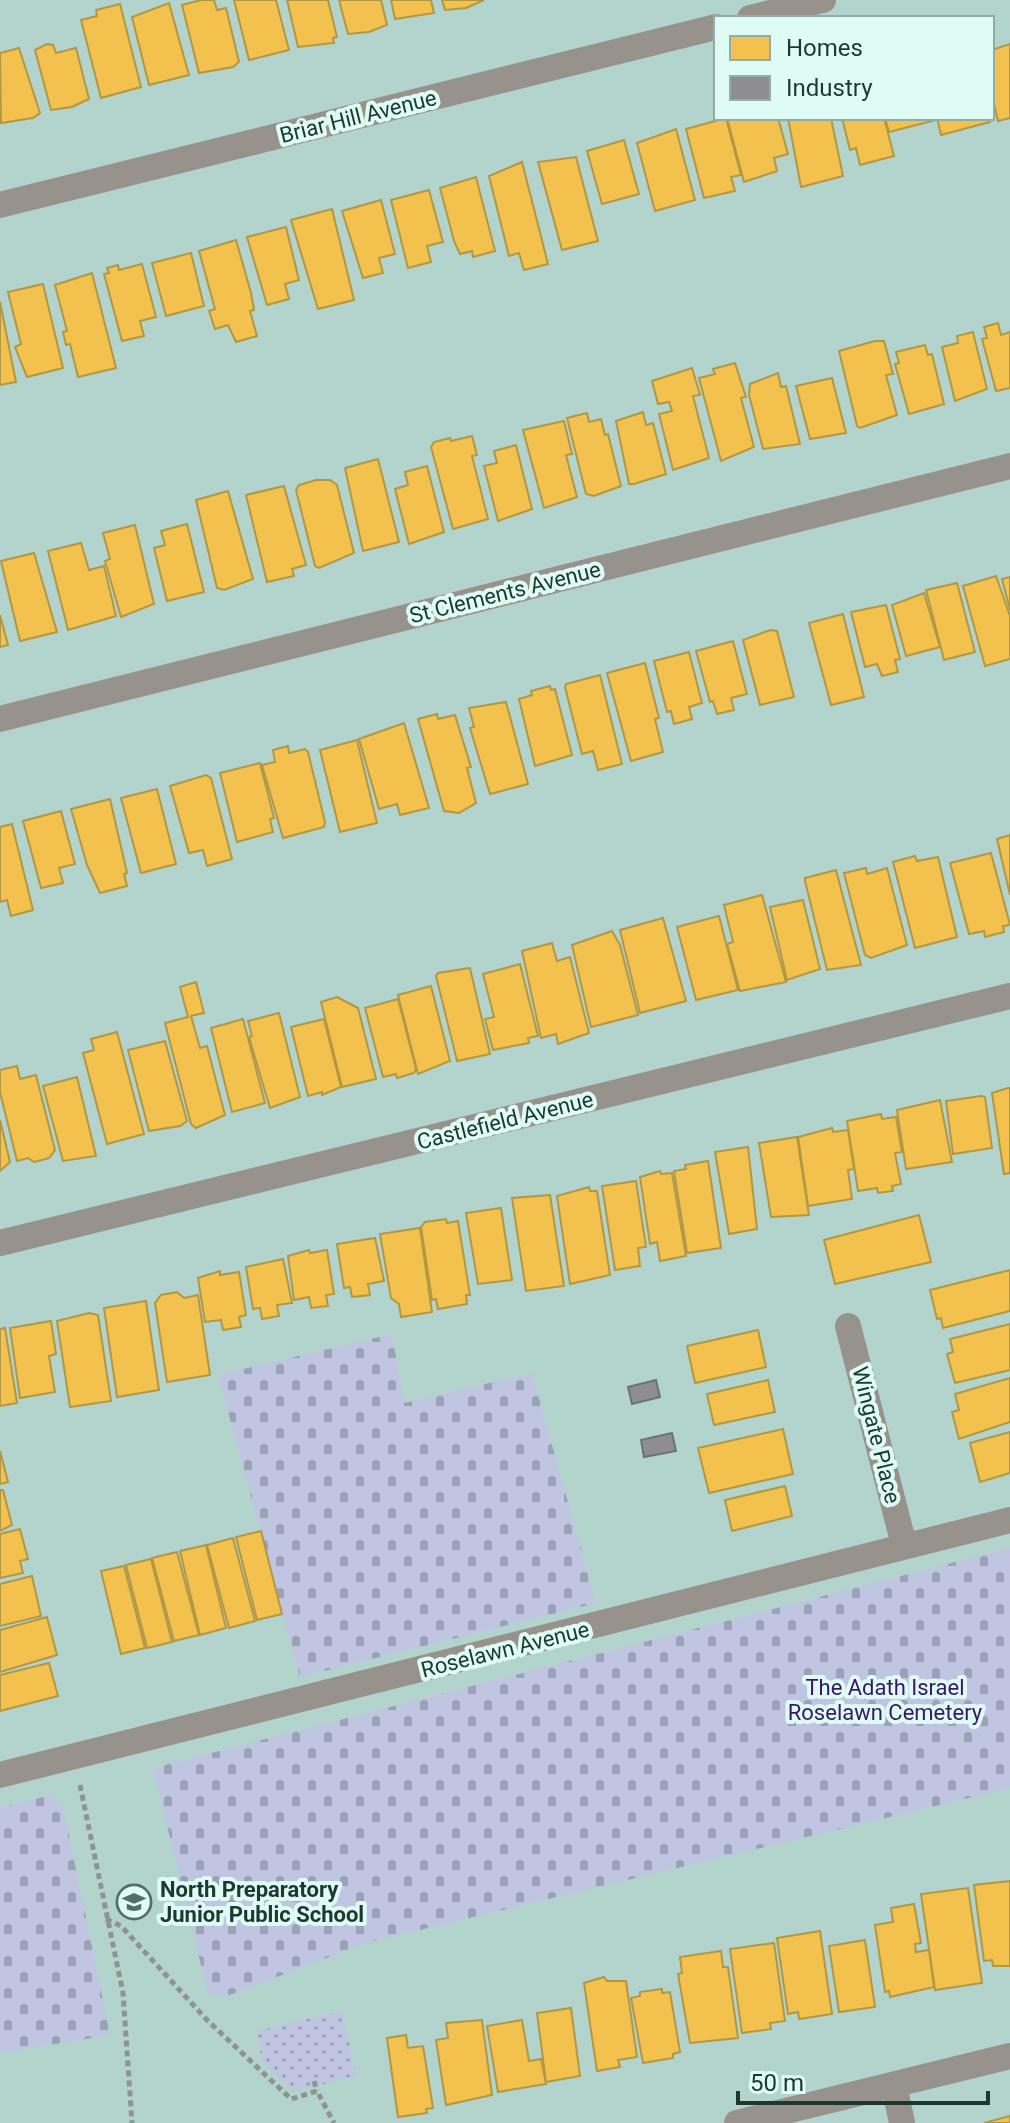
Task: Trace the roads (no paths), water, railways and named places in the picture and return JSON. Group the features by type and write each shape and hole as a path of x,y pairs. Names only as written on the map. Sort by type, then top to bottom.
{"street":[{"path":"758,16 823,0"},
{"name":"Briar Hill Avenue","path":"0,205 714,27"},
{"name":"St Clements Avenue","path":"0,719 1010,466"},
{"name":"Castlefield Avenue","path":"0,1243 1010,996"},
{"name":"Wingate Place","path":"848,1326 904,1545"},
{"name":"Roselawn Avenue","path":"0,1775 1010,1520"},
{"path":"737,2123 1010,2056"},
{"path":"894,2085 902,2123"}],"place":[{"name":"North Preparatory Junior Public School","path":"134,1902"}],"park label":[{"name":"The Adath Israel Roselawn Cemetery","path":"885,1700"}]}
